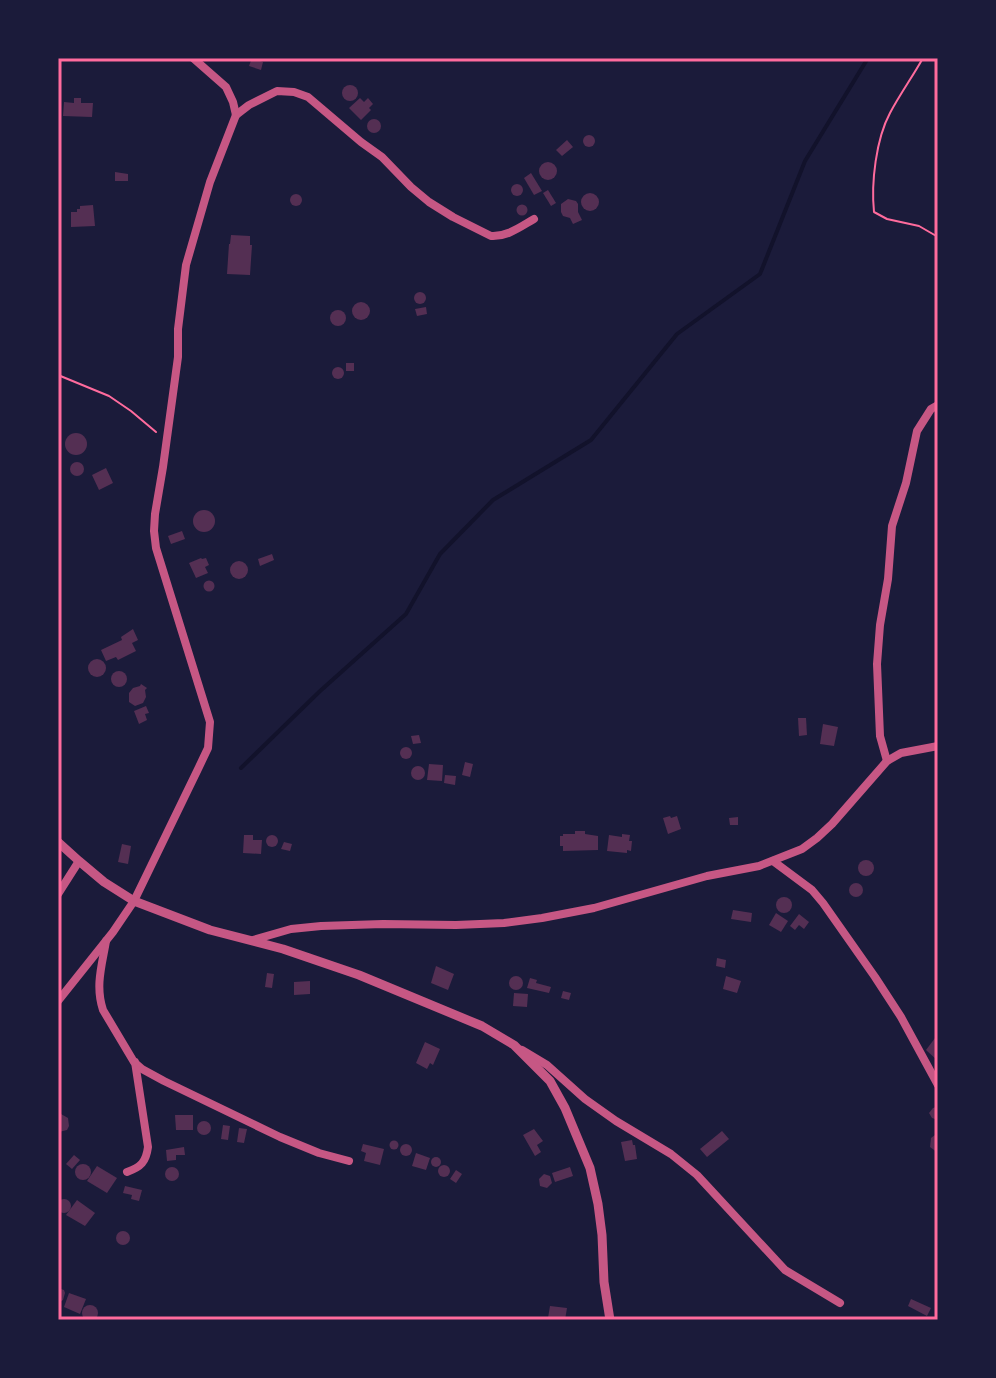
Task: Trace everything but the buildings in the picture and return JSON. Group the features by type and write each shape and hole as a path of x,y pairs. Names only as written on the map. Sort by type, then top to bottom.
{"street":[{"path":"193,58 226,87 236,115"},
{"path":"58,1001 134,901 208,748 210,722 155,539 155,514 178,357 180,298 186,265 210,182 236,115 266,95 277,91 294,92 308,97 382,157 411,187 453,217 491,236 504,235 534,219"},
{"path":"887,761 880,736 877,664 892,526 906,483 917,431 931,409 938,405"},
{"path":"252,940 291,929 321,926 504,923 542,918 594,908 668,886 773,861 802,849 817,838 887,761 901,753 938,746"},
{"path":"58,842 104,882 134,901 210,930 306,956 359,975 482,1026 547,1065 585,1099 671,1154 697,1175 785,1270 840,1303"},
{"path":"58,894 79,861"},
{"path":"773,861 812,890 823,903 892,1004 938,1085"},
{"path":"107,940 99,979 100,1001 134,1062 164,1081 280,1137 349,1161"},
{"path":"514,1045 550,1081 590,1168 600,1220 610,1320"},
{"path":"127,1172 142,1166 148,1147 134,1062"}],"path":[{"path":"923,58 889,115 879,142 874,212 887,219 919,226 938,237"},
{"path":"58,375 109,396 166,440"}],"waterway":[{"path":"241,768 406,614 440,554 493,500 591,440 677,334 760,274 805,161 868,58"}]}
